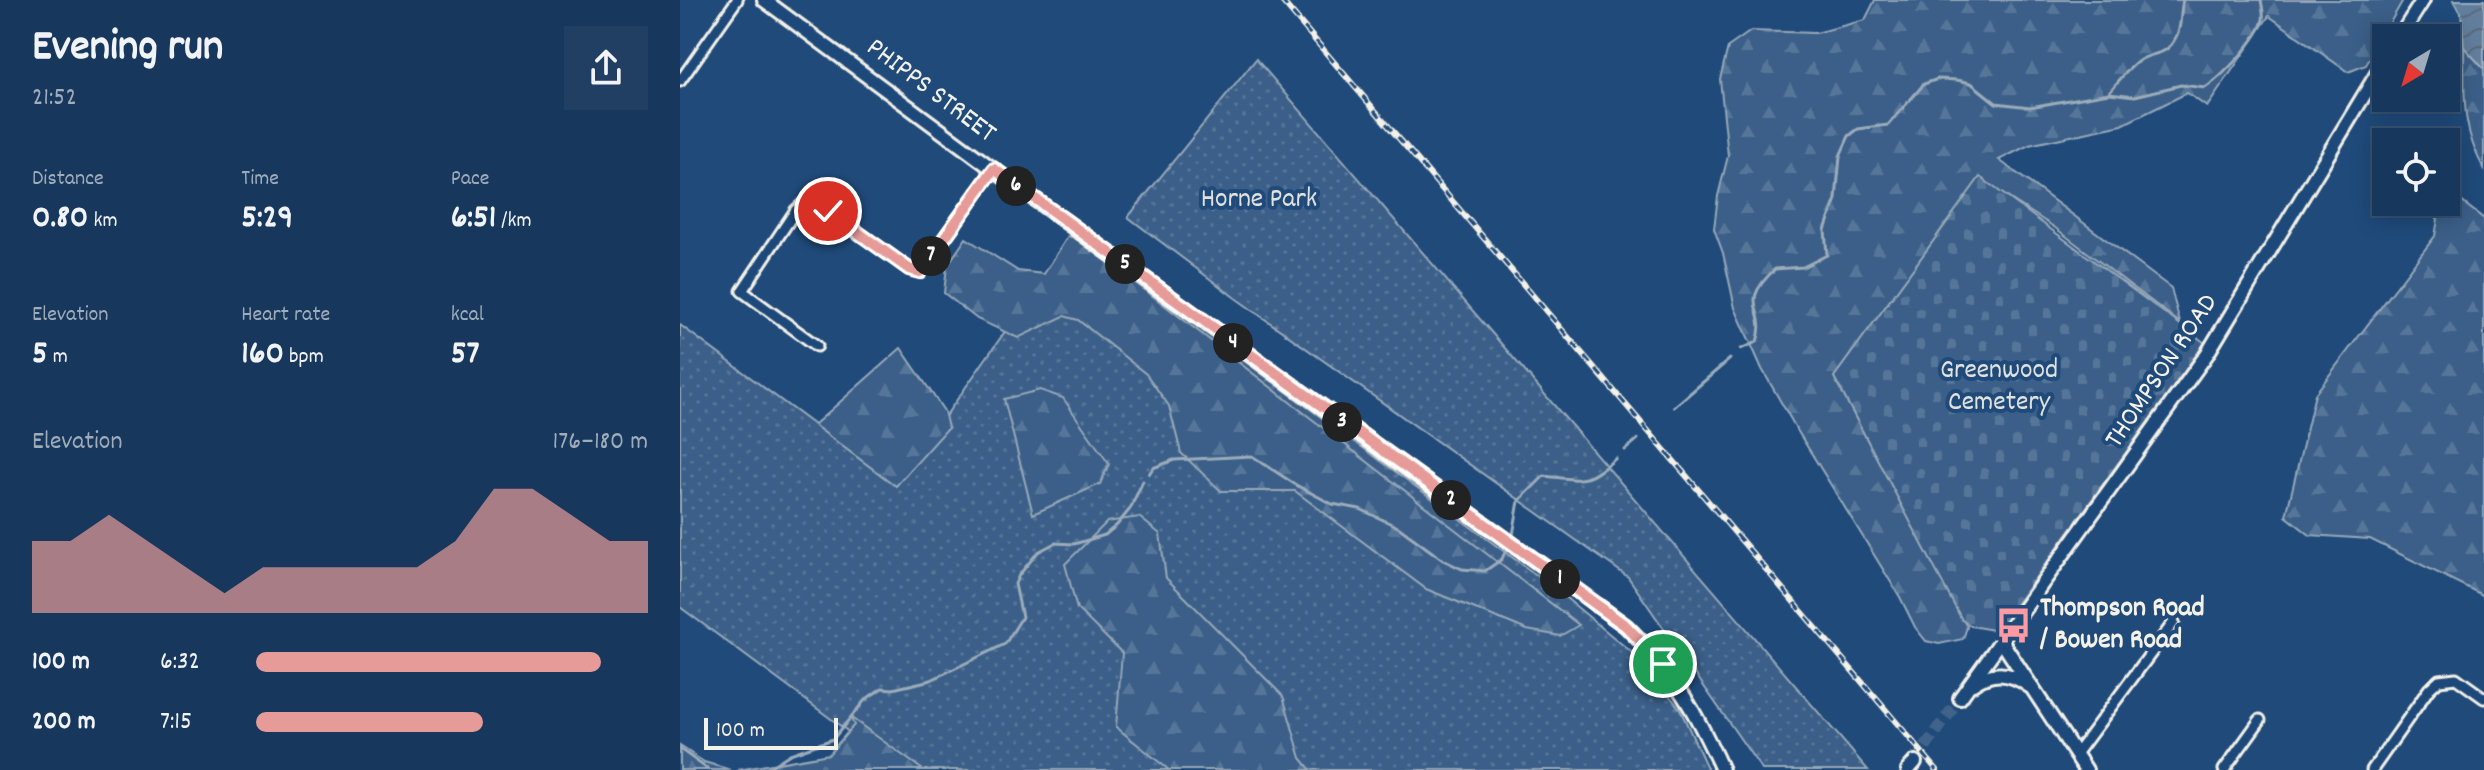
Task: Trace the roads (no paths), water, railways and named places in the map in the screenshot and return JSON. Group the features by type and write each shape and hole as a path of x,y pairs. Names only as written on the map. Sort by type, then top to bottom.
{"main road":[{"name":"PHIPPS STREET","path":"764,0 1626,626 1677,683 1722,770"},
{"path":"2408,24 2423,0"},
{"name":"THOMPSON ROAD","path":"2042,701 2027,684 2002,674 1978,680 1962,696 2207,354 2372,82"},
{"path":"2002,642 2086,770"}],"street":[{"path":"680,81 737,0"},
{"path":"817,346 742,291 790,218 805,202 821,205 909,269 920,272 994,169"},
{"path":"2076,754 2174,622"},
{"path":"2372,770 2429,689 2439,680 2456,678 2484,698"},
{"path":"2224,770 2260,720"}],"water":[{"path":"2454,0 2484,0 2484,69 2464,47 2461,13"}],"waterway":[{"path":"2109,92 2136,63 2168,48 2178,33 2183,0"},
{"path":"1741,349 1757,342 1760,330 1755,299 1763,282 1775,269 1803,267 1827,255 1825,230 1836,199 1840,156 1849,136 1858,129 1888,125 1924,84 1938,79 1971,83 1996,103 2030,107 2109,93 2135,96 2181,85 2205,88 2248,47 2263,19 2261,0"},
{"path":"1674,407 1730,359"},
{"path":"1625,450 1638,439"},
{"path":"1149,474 1153,468 1174,460 1252,456 1332,504 1360,509 1398,527 1443,560 1462,569 1485,571 1502,559 1506,550"},
{"path":"1513,535 1519,501 1544,476 1583,479 1597,473 1616,458"},
{"path":"765,770 790,754 833,739 865,700 882,688 893,689 931,680 1005,644 1022,617 1015,584 1038,552 1055,543 1074,544 1105,535 1130,509 1143,481"},
{"path":"680,749 709,770"}],"tunnel":[{"path":"1915,762 1960,698"}],"railway":[{"path":"1281,0 1937,770"}],"place":[{"name":"Thompson Road / Bowen Road","path":"2014,626"}],"park label":[{"name":"Horne Park","path":"1259,201"},
{"name":"Greenwood Cemetery","path":"1999,388"}]}
